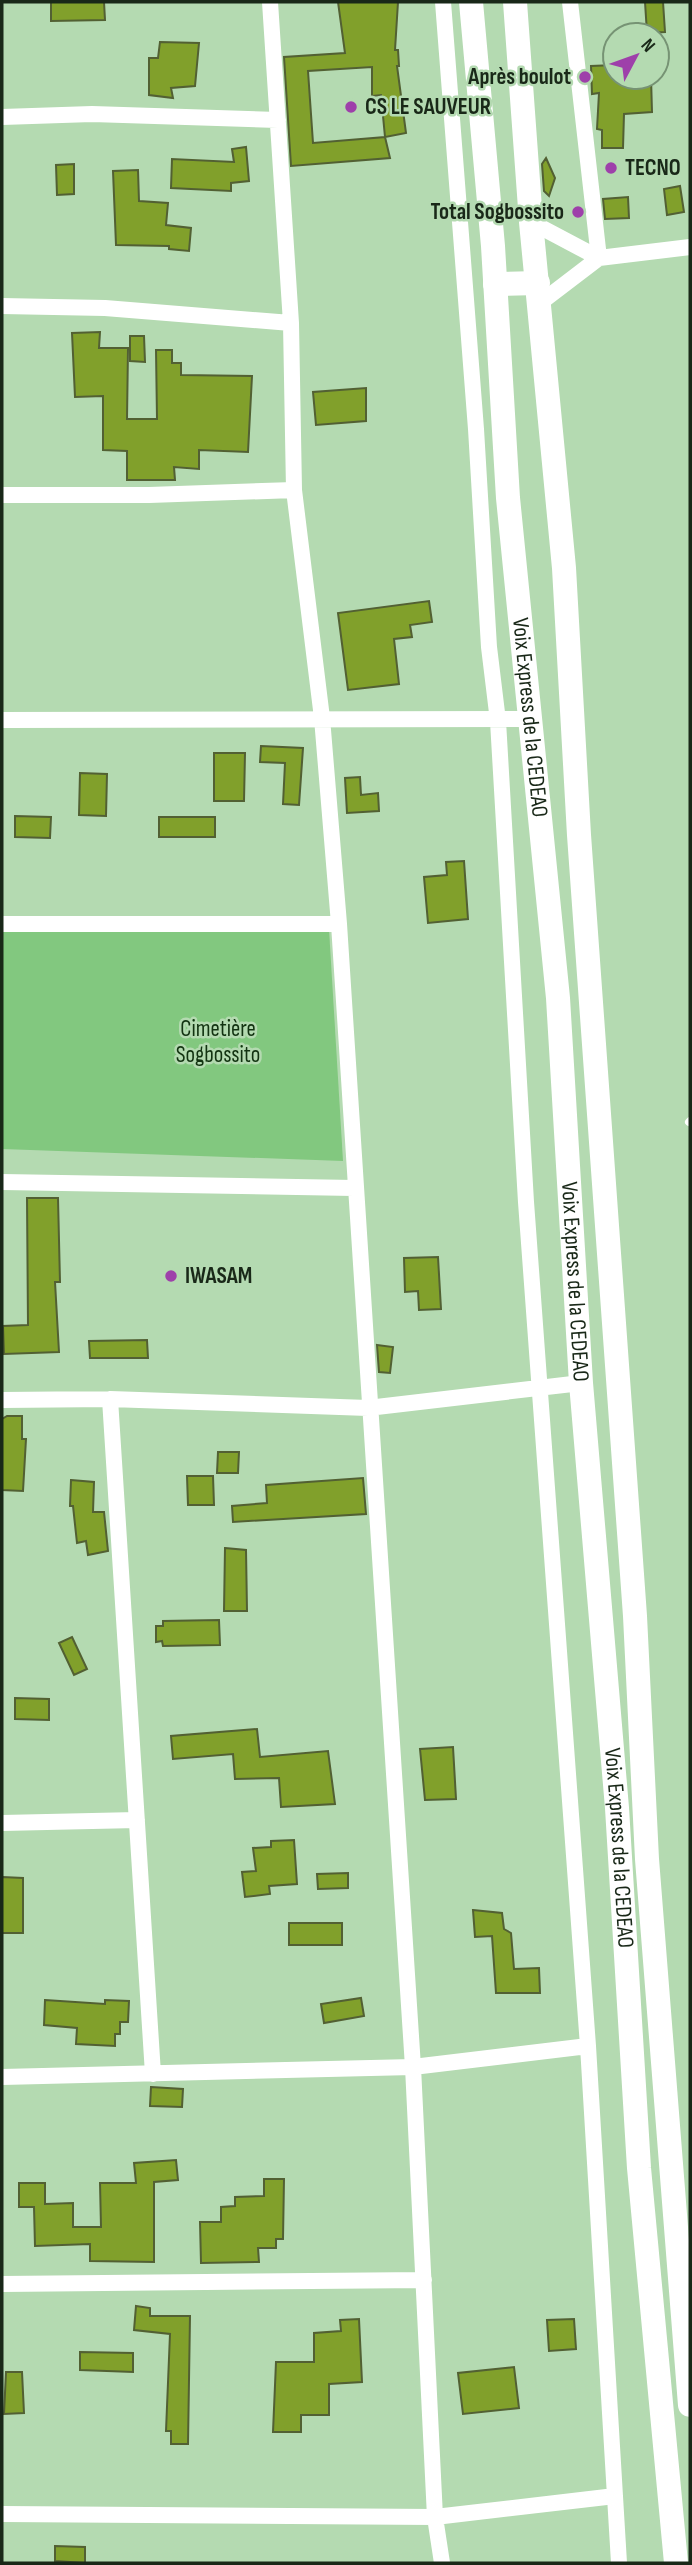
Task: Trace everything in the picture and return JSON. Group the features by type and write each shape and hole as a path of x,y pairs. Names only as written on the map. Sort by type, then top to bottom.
{"main road":[{"name":"Voix Express de la CEDEAO","path":"471,2 495,284 508,498 558,998 582,1383 617,1808 639,2168 676,2563"},
{"path":"515,2 531,222 564,568 579,835 635,1616 647,1859 690,2405"},
{"path":"495,284 539,293"},
{"path":"570,1205 606,1204"},
{"path":"653,2308 682,2305"}],"street":[{"path":"270,2 291,323 294,490 322,718 339,924 368,1408 413,2067 435,2517 442,2563"},
{"path":"443,2 476,429 489,647 498,721 526,1202 588,2046 619,2563"},
{"path":"570,2 599,258"},
{"path":"2,117 92,114 278,120"},
{"path":"531,222 599,258"},
{"path":"539,293 599,258 690,247"},
{"path":"2,306 106,308 291,323"},
{"path":"2,495 149,495 294,490"},
{"path":"2,720 531,719"},
{"path":"2,924 339,924"},
{"path":"2,1182 354,1188"},
{"path":"2,1400 110,1399 368,1408 582,1383"},
{"path":"110,1399 153,2074"},
{"path":"2,1823 137,1820"},
{"path":"2,2077 413,2067 588,2046"},
{"path":"2,2284 424,2280"},
{"path":"2,2514 435,2517 615,2496"}],"green space":[{"name":"Cimetière Sogbossito","path":"2,928 329,929 343,1161 2,1149"}],"building":[{"path":"51,2 104,2 105,20 51,21"},
{"path":"338,2 398,2 395,50 398,50 397,66 406,133 385,137 390,158 291,166 284,57 345,53","holes":["372,67 372,96 381,95 385,137 313,143 308,71"]},
{"path":"645,2 663,2 664,21 646,21"},
{"path":"160,42 199,43 195,86 171,88 173,98 149,95 149,58 158,58"},
{"path":"591,66 601,66 601,91 651,91 652,112 624,114 623,148 602,148 602,130 597,129 599,93 592,94"},
{"path":"246,147 249,181 231,183 231,191 171,188 172,159 234,162 232,149"},
{"path":"546,158 555,178 549,196 544,191 542,164"},
{"path":"74,164 74,194 57,195 56,165"},
{"path":"138,170 139,201 168,203 166,225 191,228 189,251 169,249 169,246 116,245 113,171"},
{"path":"680,186 684,212 667,215 664,189"},
{"path":"628,197 629,218 605,219 603,199"},
{"path":"100,332 99,348 128,348 127,419 157,419 156,350 172,350 172,363 181,363 181,375 252,376 248,452 199,450 199,469 174,467 175,480 127,480 127,451 103,450 103,396 75,397 72,333"},
{"path":"130,336 144,336 145,362 130,361"},
{"path":"366,388 366,421 316,425 313,392"},
{"path":"429,601 432,622 410,625 412,637 394,639 399,684 348,690 338,613"},
{"path":"261,746 303,748 299,805 283,804 285,763 260,762"},
{"path":"214,753 245,753 244,801 214,801"},
{"path":"80,773 107,774 106,816 79,815"},
{"path":"360,777 361,795 378,793 379,811 347,813 345,778"},
{"path":"15,816 51,817 50,838 15,837"},
{"path":"159,817 215,817 215,837 159,837"},
{"path":"464,861 468,919 428,923 424,877 447,875 446,862"},
{"path":"27,1198 58,1198 60,1282 55,1282 59,1352 4,1354 3,1326 28,1325"},
{"path":"438,1257 441,1309 419,1310 418,1291 405,1292 404,1258"},
{"path":"147,1340 148,1358 90,1358 89,1341"},
{"path":"377,1345 393,1347 390,1373 379,1372"},
{"path":"7,1416 22,1416 22,1439 26,1439 23,1491 2,1490 2,1419"},
{"path":"218,1452 239,1452 238,1473 217,1473"},
{"path":"187,1476 213,1476 214,1505 188,1505"},
{"path":"363,1478 366,1514 233,1522 232,1506 267,1503 266,1485"},
{"path":"71,1480 94,1482 93,1512 104,1512 108,1551 88,1555 86,1541 77,1543 73,1506 70,1506"},
{"path":"225,1548 246,1550 247,1611 224,1611"},
{"path":"219,1620 220,1645 163,1646 162,1641 156,1642 156,1626 163,1626 163,1621"},
{"path":"72,1637 87,1669 74,1675 59,1643"},
{"path":"15,1698 49,1699 49,1720 15,1719"},
{"path":"257,1729 260,1757 328,1751 335,1804 281,1807 279,1778 235,1779 233,1754 173,1759 171,1736"},
{"path":"453,1747 456,1799 425,1800 420,1749"},
{"path":"294,1840 297,1884 269,1886 270,1894 245,1897 242,1872 256,1871 253,1848 271,1847 271,1841"},
{"path":"348,1873 348,1888 318,1889 317,1874"},
{"path":"2,1877 23,1878 23,1933 2,1933"},
{"path":"473,1910 502,1913 504,1929 511,1933 514,1969 539,1968 540,1993 496,1993 492,1936 475,1937"},
{"path":"289,1923 342,1923 342,1945 289,1945"},
{"path":"361,1998 364,2016 324,2023 321,2004"},
{"path":"45,2000 105,2004 105,2000 129,2001 128,2022 120,2022 120,2034 115,2034 115,2046 76,2044 77,2028 44,2025"},
{"path":"151,2087 183,2089 182,2107 150,2106"},
{"path":"176,2160 178,2180 154,2182 154,2262 90,2261 90,2244 35,2246 34,2207 19,2207 19,2183 45,2183 45,2204 73,2203 73,2227 101,2227 100,2183 136,2183 134,2163"},
{"path":"264,2179 284,2179 283,2239 276,2239 276,2248 258,2248 259,2262 201,2263 200,2222 221,2222 221,2207 235,2206 235,2197 264,2196"},
{"path":"136,2306 150,2308 150,2316 190,2316 188,2444 171,2444 171,2431 166,2431 170,2334 134,2330"},
{"path":"359,2319 362,2382 329,2384 329,2415 301,2415 301,2432 273,2432 276,2362 314,2362 314,2333 341,2331 340,2320"},
{"path":"574,2319 576,2349 549,2351 547,2320"},
{"path":"80,2352 133,2353 133,2372 80,2370"},
{"path":"514,2367 519,2408 463,2414 458,2373"},
{"path":"6,2372 22,2372 24,2413 4,2414"},
{"path":"55,2546 85,2547 85,2563 55,2561"}],"place":[{"name":"Après boulot","path":"585,77"},
{"name":"CS LE SAUVEUR","path":"351,107"},
{"name":"TECNO","path":"611,168"},
{"name":"Total Sogbossito","path":"578,212"},
{"name":"IWASAM","path":"171,1276"}]}
